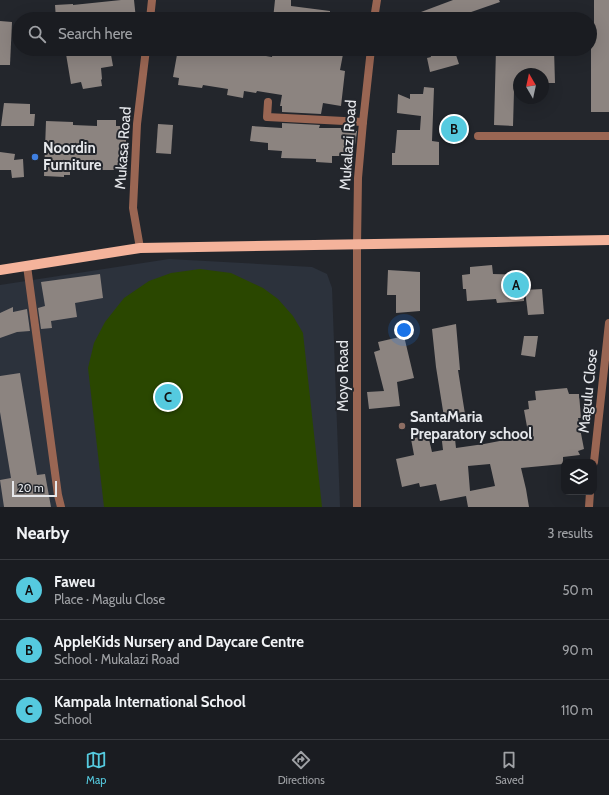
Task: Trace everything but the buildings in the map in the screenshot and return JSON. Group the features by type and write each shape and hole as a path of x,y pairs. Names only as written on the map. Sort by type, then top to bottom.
{"main road":[{"path":"0,270 140,248 609,240"}],"street":[{"path":"151,12 152,0"},
{"path":"375,12 377,0"},
{"name":"Mukasa Road","path":"140,248 133,208 136,124 145,56"},
{"name":"Mukalazi Road","path":"357,244 358,178 370,56"},
{"path":"268,102 267,117 363,122"},
{"path":"478,136 609,136"},
{"name":"Moyo Road","path":"357,244 357,507"},
{"path":"27,266 61,507"},
{"name":"Magulu Close","path":"594,459 609,322"},
{"path":"589,507 590,495"}],"shaded area":[{"path":"169,259 312,267 327,274 332,288 340,507 0,507 0,285"}],"green space":[{"path":"200,269 231,273 263,288 278,299 293,316 303,333 322,507 104,507 88,368 94,343 105,322 124,298 149,281 171,273"}],"place":[{"name":"AppleKids Nursery and Daycare Centre","path":"454,129"},
{"name":"Noordin Furniture","path":"35,157"},
{"name":"Faweu","path":"516,285"},
{"name":"Kampala International School","path":"168,397"},
{"name":"SantaMaria Preparatory school","path":"402,426"}]}
